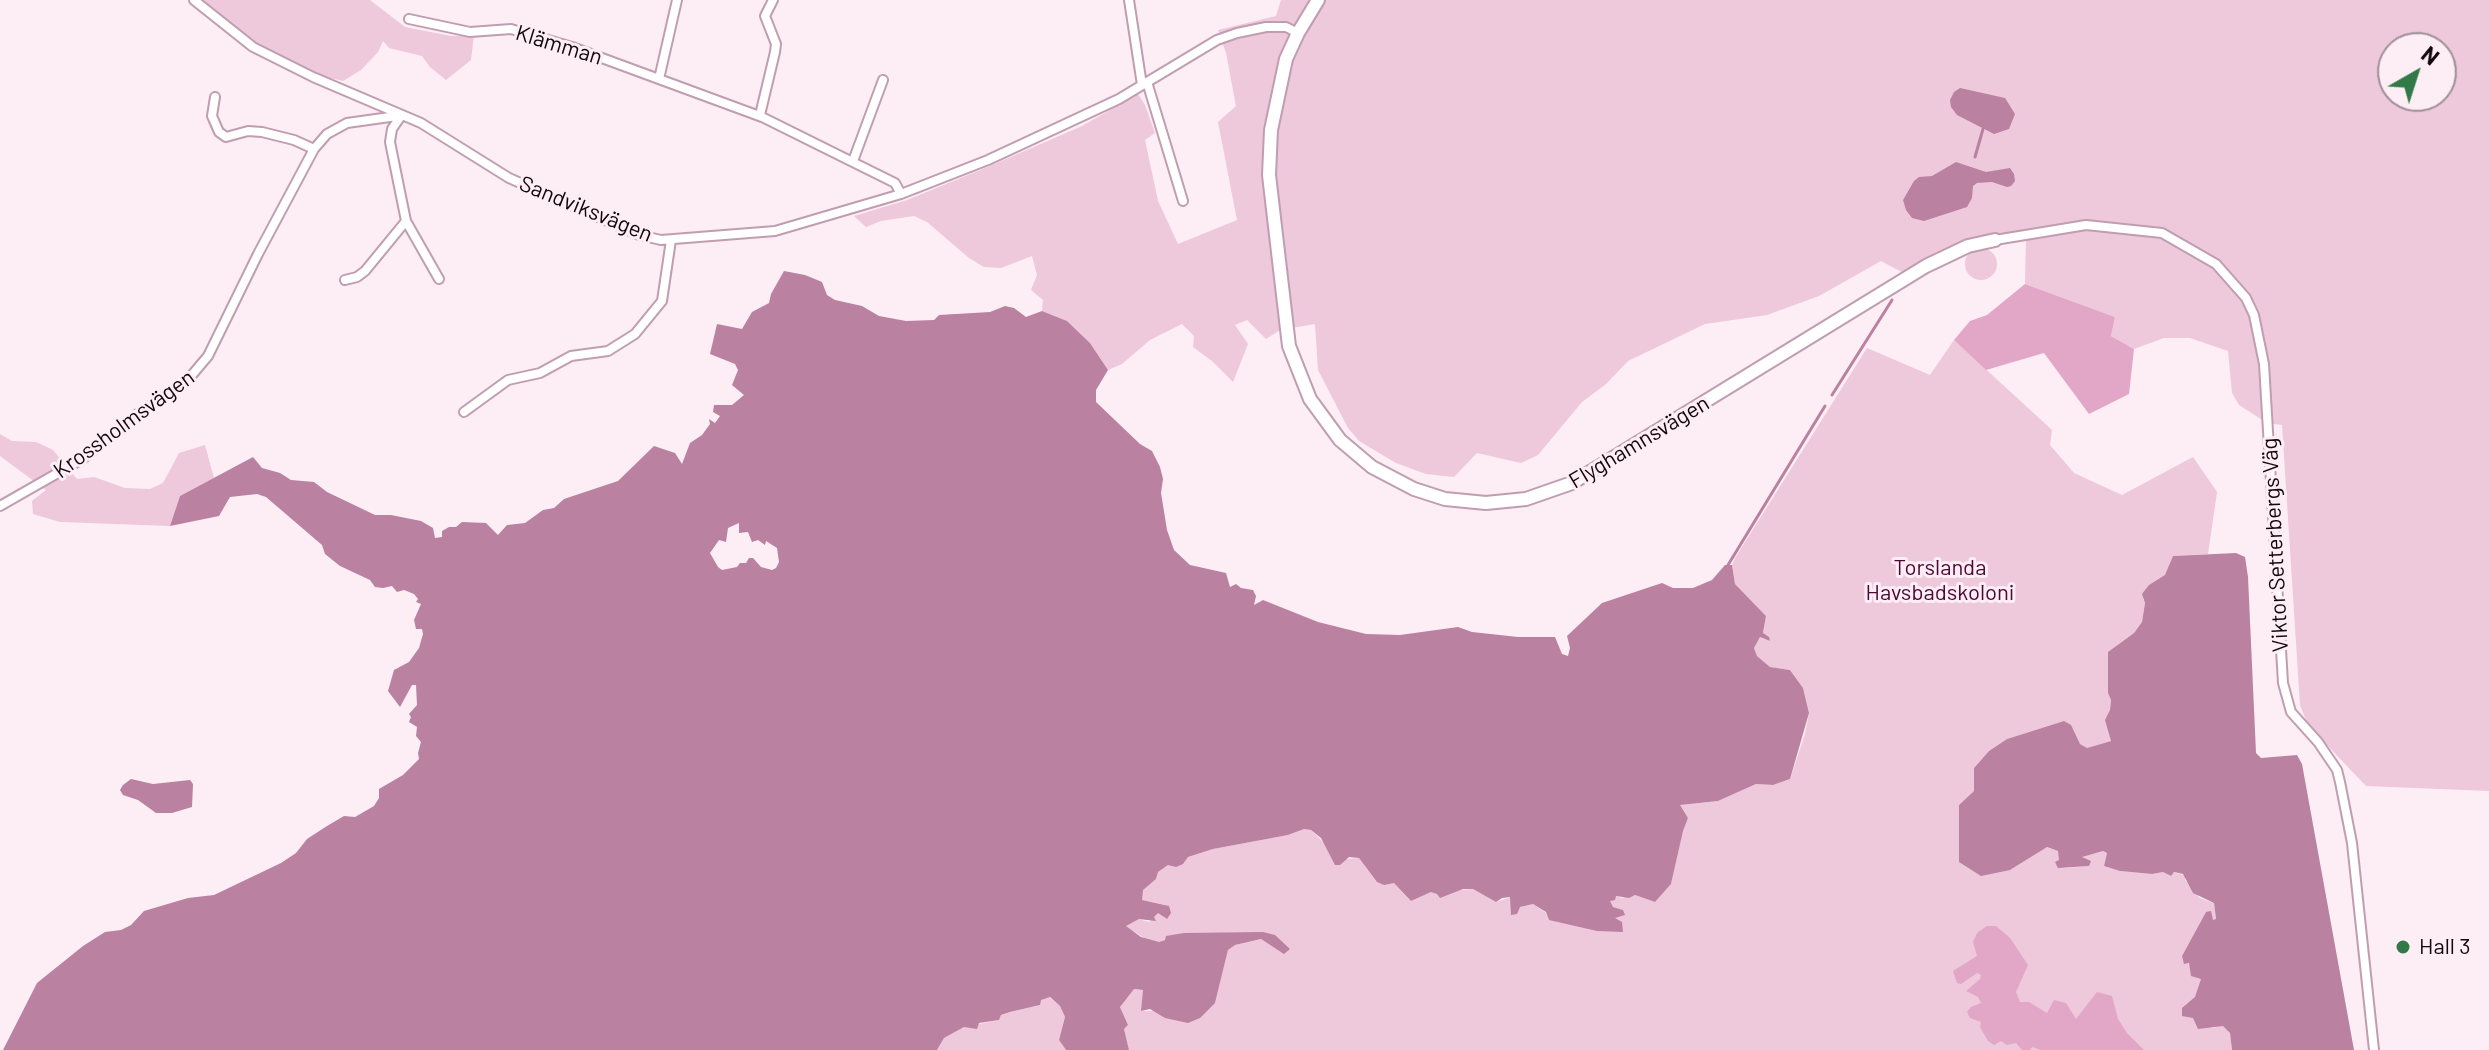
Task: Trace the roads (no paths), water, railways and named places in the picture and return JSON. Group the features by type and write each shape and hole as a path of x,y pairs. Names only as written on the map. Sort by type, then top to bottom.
{"street":[{"name":"Sandviksvägen","path":"194,0 253,47 443,135 509,178 639,235 671,240 775,231 901,194 1039,137 1145,83 1217,40 1266,27 1286,27 1298,33"},
{"path":"659,79 677,0"},
{"path":"760,115 776,44 765,16 773,0"},
{"path":"1129,0 1145,83 1183,201"},
{"name":"Flyghamnsvägen","path":"1318,0 1298,33 1280,78 1272,115 1269,154 1283,305 1292,359 1320,415 1350,450 1385,476 1432,496 1468,502 1507,502 1541,495 1572,483 1926,266 1968,246 1995,240"},
{"name":"Klämman","path":"409,19 470,32 511,29 532,33 760,115 895,183 901,194"},
{"path":"853,161 883,80"},
{"path":"215,97 212,116 219,132 226,137 248,131 262,132 314,149"},
{"name":"Krossholmsvägen","path":"0,506 84,458 136,415 175,391 194,374 208,356 314,149 327,134 347,123 401,116"},
{"path":"401,116 392,129 390,142 406,221 439,279"},
{"path":"345,280 365,271 406,221"},
{"name":"Viktor Setterbergs Väg","path":"1995,240 2086,225 2162,233 2216,264 2246,298 2254,315 2266,394 2283,683 2291,712 2318,742 2337,770 2340,782 2352,843 2374,1050"},
{"path":"464,412 508,380 540,373 571,356 608,351 629,339 662,301 671,240"}],"waterway":[{"path":"1975,157 1983,129"},
{"path":"1832,395 1892,300"},
{"path":"1728,565 1825,406"}],"place":[{"name":"Hall 3","path":"2403,947"}],"park label":[{"name":"Torslanda Havsbadskoloni","path":"1940,580"}]}
